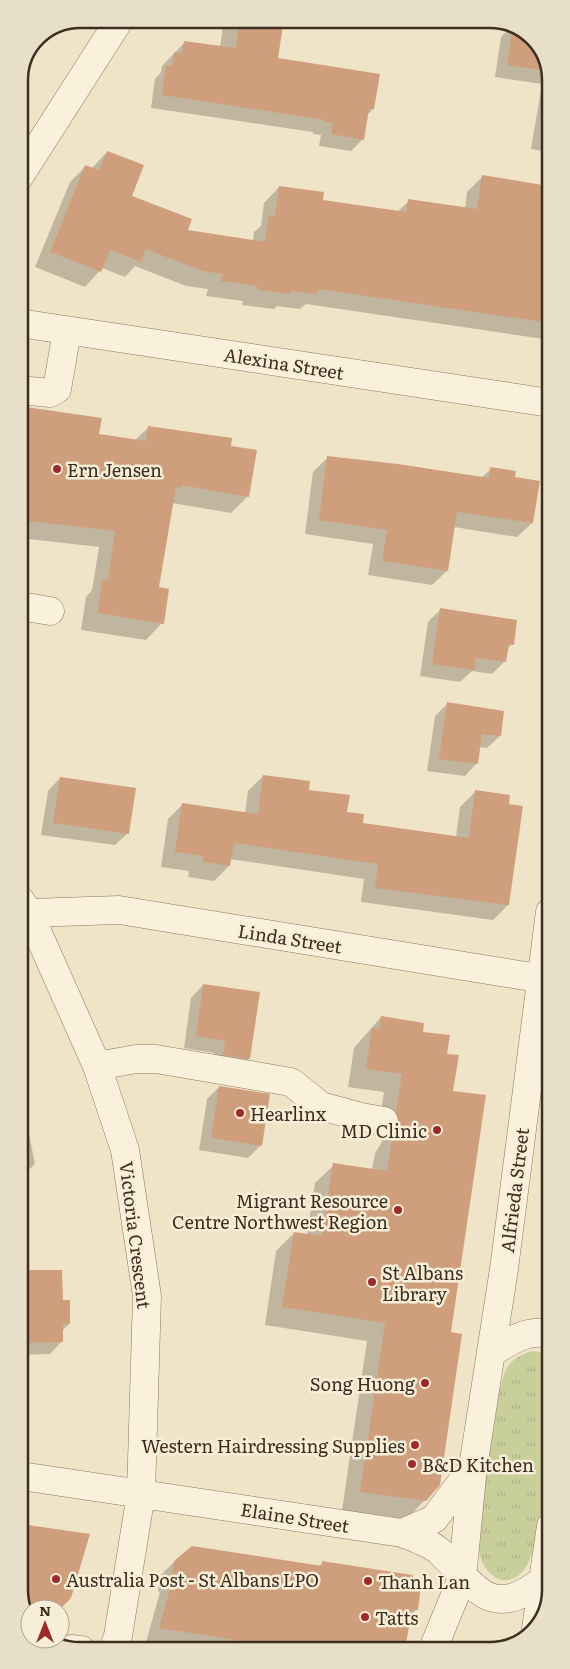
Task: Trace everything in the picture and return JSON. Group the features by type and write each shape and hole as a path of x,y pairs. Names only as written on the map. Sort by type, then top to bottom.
{"street":[{"path":"28,163 114,28"},
{"name":"Alexina Street","path":"28,325 542,402"},
{"path":"28,391 50,393 57,389 67,331"},
{"path":"28,607 50,611"},
{"name":"Linda Street","path":"28,906 120,910 542,978"},
{"name":"Victoria Crescent","path":"28,913 97,1066 125,1150 147,1296 141,1494 116,1641"},
{"name":"Alfrieda Street","path":"436,1642 462,1578 473,1467 542,1006"},
{"path":"97,1066 136,1059 156,1059 291,1082 321,1106 361,1117 384,1120"},
{"path":"491,1353 518,1337 542,1332"},
{"name":"Alfrieda Street","path":"402,1533 434,1519 473,1467"},
{"name":"Elaine Street","path":"28,1477 402,1533 438,1550 476,1591 500,1600 515,1598 528,1592 542,1581"},
{"path":"539,1609 542,1587"}],"green space":[{"path":"532,1351 542,1352 542,1522 528,1564 515,1578 502,1580 494,1577 483,1564 479,1544 480,1522 491,1433 501,1383 508,1366 520,1356"}],"building":[{"path":"239,28 283,28 278,58 380,74 374,109 369,109 364,140 331,134 333,123 324,122 325,120 162,95 166,65 172,66 174,52 182,54 184,41 236,48"},
{"path":"512,32 525,40 534,50 542,70 507,65"},
{"path":"107,151 144,165 132,196 192,219 188,230 265,242 269,215 275,216 279,186 324,192 323,200 406,212 408,199 477,209 482,175 542,185 542,322 318,289 317,294 291,291 291,294 257,290 257,286 221,281 222,274 202,271 146,249 141,262 110,250 101,272 50,252 85,165 99,170"},
{"path":"28,407 102,418 99,434 146,441 148,426 232,438 231,446 257,450 249,497 181,485 181,488 176,487 159,587 169,589 164,624 98,613 102,579 108,580 115,531 28,521"},
{"path":"327,456 398,464 489,478 490,467 516,471 515,477 540,481 533,523 457,512 448,571 382,561 387,530 319,520"},
{"path":"440,608 517,620 514,645 509,644 506,662 476,658 474,670 432,664"},
{"path":"447,702 504,711 501,736 482,734 478,764 439,759"},
{"path":"263,775 310,781 309,790 350,795 347,812 364,814 363,823 469,838 475,790 510,795 509,804 523,806 509,905 375,888 378,864 234,843 230,866 203,862 203,856 175,852 182,803 258,814"},
{"path":"60,777 136,788 129,834 53,823"},
{"path":"203,984 260,992 250,1059 223,1055 225,1041 196,1036"},
{"path":"381,1016 424,1023 423,1032 450,1035 447,1054 459,1055 453,1091 486,1095 451,1332 462,1334 440,1485 426,1501 360,1492 385,1323 282,1307 294,1232 322,1236 333,1163 387,1171 393,1133 399,1123 396,1112 402,1074 366,1069 372,1028 379,1029"},
{"name":"Hearlinx","path":"219,1086 270,1094 262,1146 211,1138"},
{"path":"28,1270 62,1270 63,1300 70,1300 70,1324 63,1324 63,1342 28,1343"},
{"path":"28,1525 90,1534 71,1598 28,1599"},
{"path":"192,1546 322,1566 322,1561 412,1575 421,1586 418,1610 412,1610 406,1642 243,1641 159,1628 173,1578 171,1578 174,1561"}],"place":[{"name":"Ern Jensen","path":"57,469"},
{"name":"Hearlinx","path":"240,1113"},
{"name":"MD Clinic","path":"437,1130"},
{"name":"Migrant Resource Centre Northwest Region","path":"398,1210"},
{"name":"St Albans Library","path":"372,1282"},
{"name":"Song Huong","path":"425,1383"},
{"name":"Western Hairdressing Supplies","path":"415,1445"},
{"name":"B&D Kitchen","path":"412,1464"},
{"name":"Australia Post - St Albans LPO","path":"56,1579"},
{"name":"Thanh Lan","path":"368,1581"},
{"name":"Tatts","path":"365,1617"}]}
